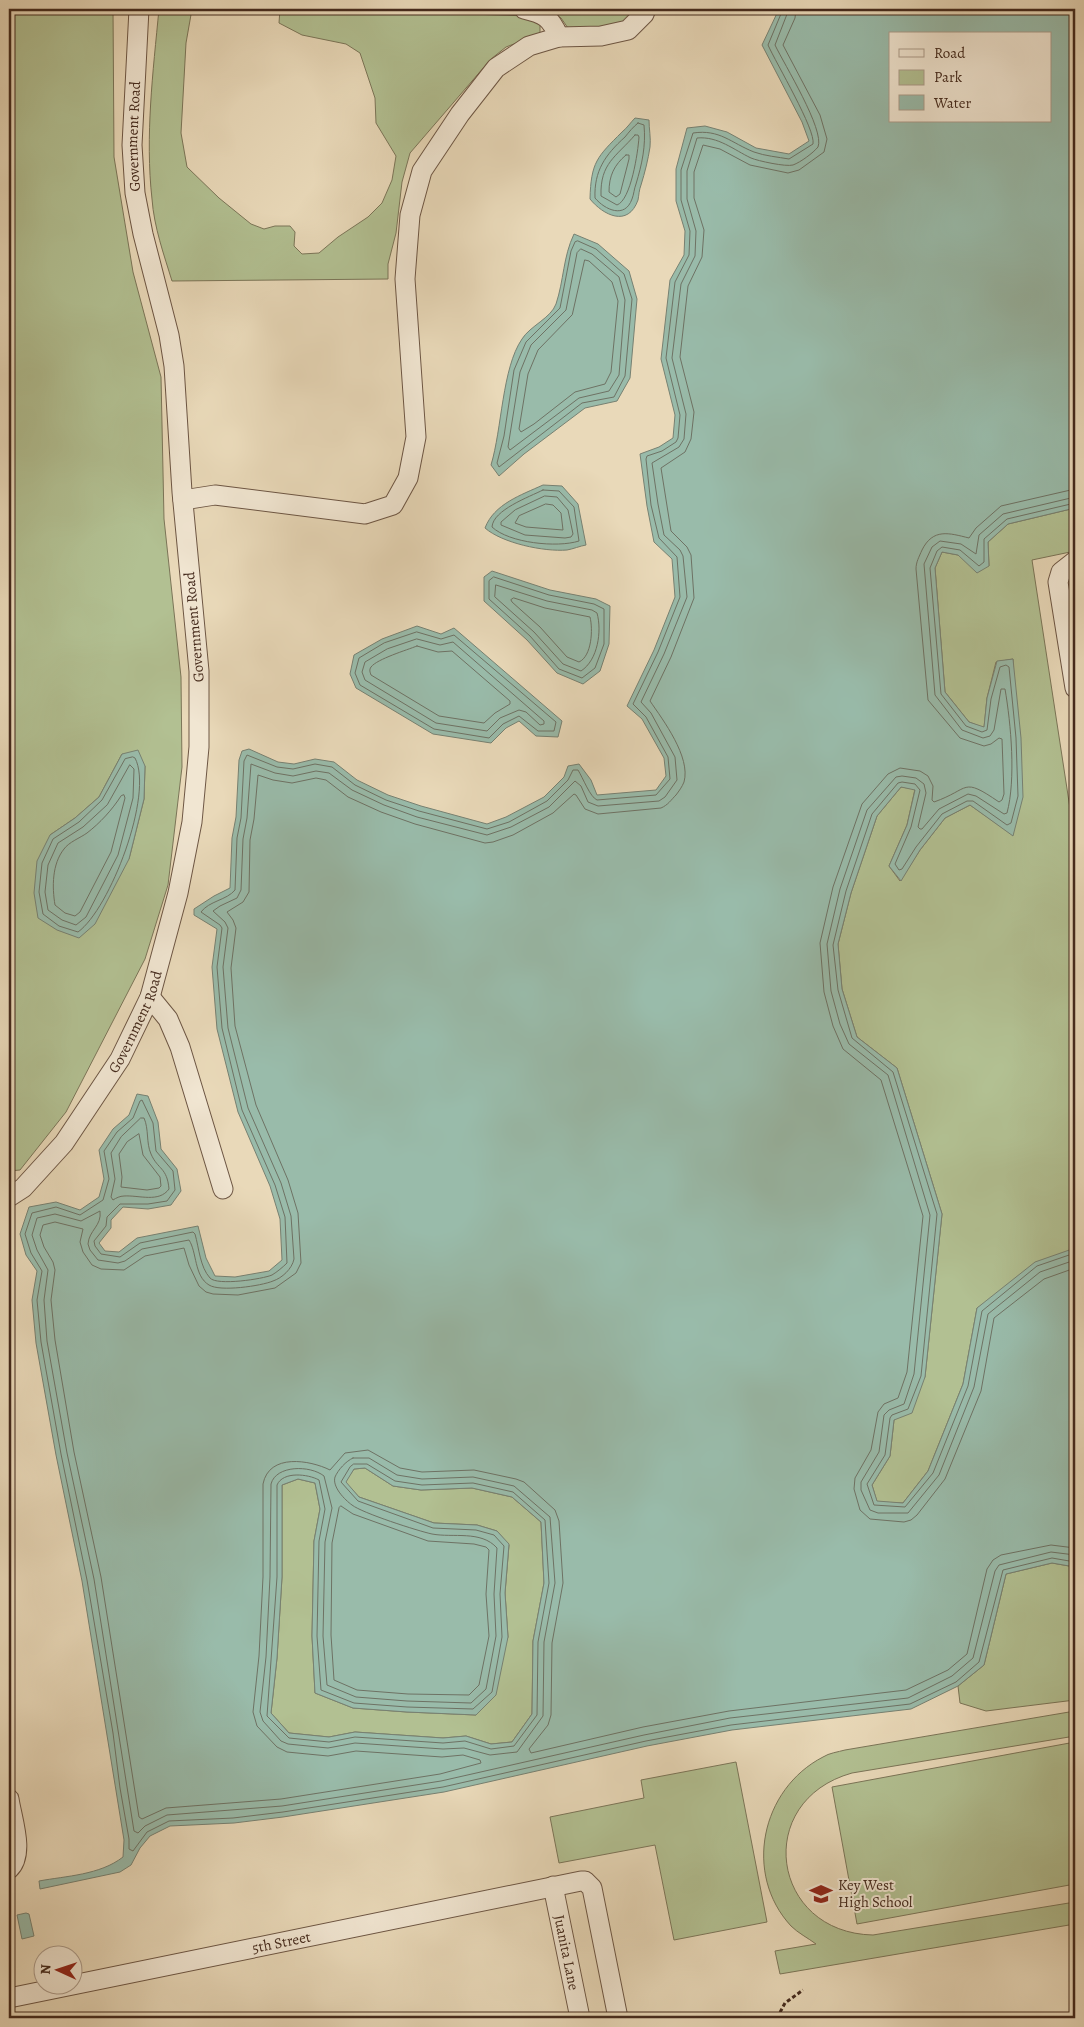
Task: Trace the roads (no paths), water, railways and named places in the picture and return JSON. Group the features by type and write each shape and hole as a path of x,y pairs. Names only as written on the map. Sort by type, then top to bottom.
{"street":[{"name":"Government Road","path":"9,1197 23,1188 64,1142 120,1058 150,997 180,884 192,822 199,747 199,671 183,500 174,366 169,335 143,234 135,193 132,145 139,9"},
{"path":"524,9 542,14 552,22 559,38"},
{"path":"183,500 215,495 365,514 393,505 408,478 416,437 405,279 410,215 422,171 460,114 496,68 529,46 559,38 601,36 628,30 644,14 646,9"},
{"path":"1075,561 1061,572 1058,582 1075,688"},
{"path":"150,997 168,1019 180,1047 223,1189"},
{"path":"9,1799 18,1852 14,1864 9,1869"},
{"name":"5th Street","path":"9,1998 585,1881 592,1888 618,2018"},
{"name":"Juanita Lane","path":"553,1886 580,2018"}],"water":[{"path":"779,9 1075,9 1075,508 1008,524 988,542 989,566 977,573 958,555 942,552 935,568 945,692 969,722 984,727 987,698 997,661 1013,659 1021,738 1023,797 1013,836 970,805 945,818 920,850 901,881 889,866 907,825 915,790 901,787 877,816 851,893 838,944 842,989 857,1037 897,1068 942,1214 925,1377 912,1413 894,1420 890,1456 872,1485 877,1501 903,1503 928,1471 963,1384 977,1308 1035,1262 1075,1248 1075,1567 1052,1563 1006,1574 984,1665 958,1686 911,1709 732,1730 647,1746 444,1792 283,1817 234,1823 170,1826 150,1836 140,1848 131,1865 120,1872 40,1889 39,1881 82,1874 114,1863 123,1857 124,1840 82,1581 56,1455 36,1343 32,1300 37,1271 26,1255 20,1234 29,1207 56,1202 80,1210 99,1197 104,1179 99,1150 113,1129 129,1115 137,1094 148,1096 158,1122 161,1149 177,1169 181,1191 171,1205 148,1209 123,1207 111,1220 111,1228 99,1243 105,1251 119,1252 137,1238 198,1226 206,1258 215,1276 235,1277 269,1271 282,1260 280,1219 270,1186 238,1112 217,1029 212,967 217,929 194,915 194,909 230,888 232,838 236,817 239,760 242,751 249,749 278,762 294,764 315,759 334,762 357,780 388,795 487,824 506,817 544,797 564,777 568,766 579,764 591,780 597,795 656,790 666,776 664,758 642,719 627,706 654,650 675,597 672,559 654,542 640,454 659,447 673,438 675,415 661,359 670,280 684,255 685,231 676,201 676,169 687,128 705,126 727,132 756,148 789,154 809,141 802,122 762,45","holes":["365,1468 393,1486 421,1490 472,1488 512,1497 541,1522 544,1583 533,1641 532,1714 512,1742 491,1744 466,1736 443,1738 355,1732 329,1737 289,1733 271,1713 277,1658 282,1577 282,1485 298,1479 315,1483 320,1509 314,1541 312,1636 315,1693 353,1708 476,1715 496,1695 508,1637 505,1593 509,1544 497,1531 477,1525 434,1523 359,1497 346,1482 354,1469"]},
{"path":"635,118 649,120 650,144 648,157 638,200 634,209 628,214 615,216 602,210 590,199 592,176 601,154"},
{"path":"574,234 598,244 629,271 637,299 630,378 617,401 585,408 524,454 499,476 491,465 510,366 515,351 522,339 550,314 556,304 570,243"},
{"path":"543,485 562,486 578,504 586,545 567,550 535,548 502,538 485,528 489,520 502,506"},
{"path":"492,571 550,590 596,599 610,606 609,644 600,671 583,684 557,673 527,640 484,601 484,577"},
{"path":"417,626 441,634 454,628 562,721 558,737 536,736 519,721 506,728 491,743 433,734 356,688 350,674 354,655 382,639"},
{"path":"138,750 145,766 144,799 129,859 95,924 79,938 57,930 38,918 34,893 37,861 50,835 75,818 99,797 122,754"},
{"path":"29,1914 34,1936 22,1939 17,1915"}],"place":[{"name":"Key West High School","path":"821,1894"}]}
